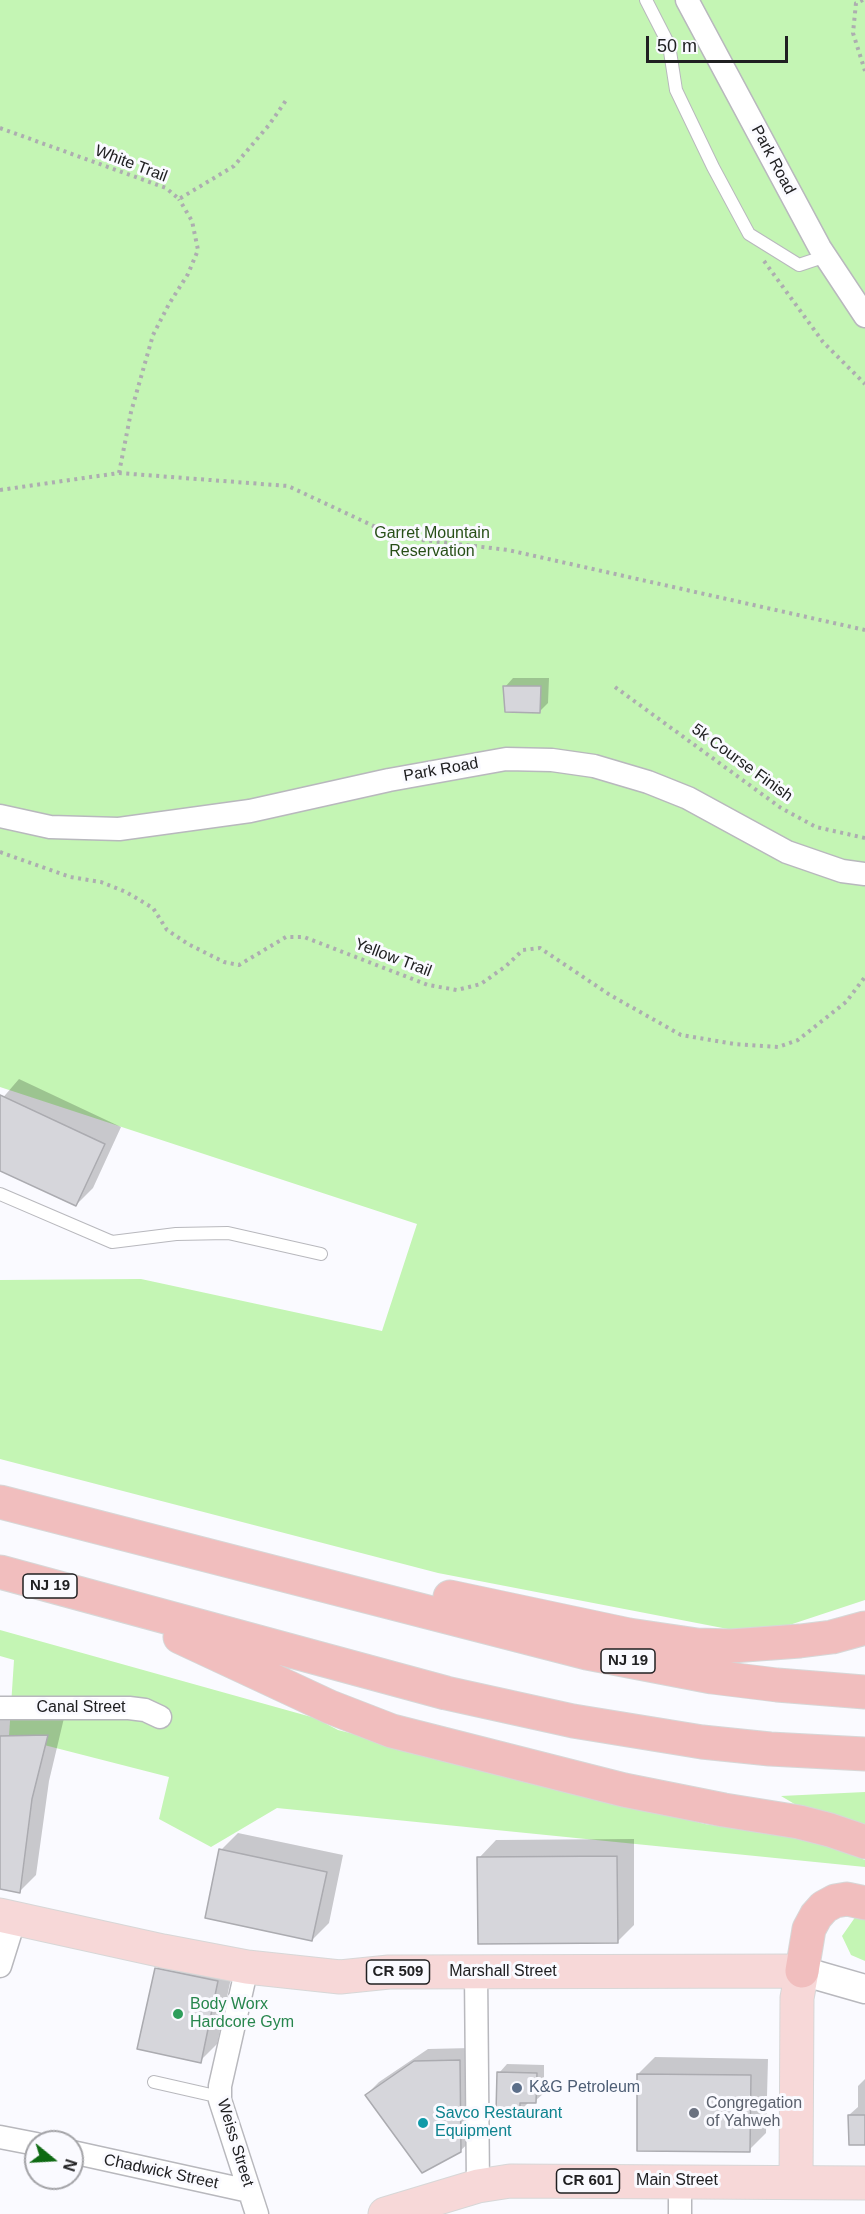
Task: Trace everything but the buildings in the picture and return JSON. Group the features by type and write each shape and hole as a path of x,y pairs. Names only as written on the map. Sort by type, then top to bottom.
{"highway":[{"name":"NJ 19","path":"0,1502 577,1650 649,1666 777,1685 865,1692"},
{"name":"NJ 19","path":"0,1572 446,1693 573,1721 702,1742 770,1749 865,1754"},
{"path":"395,1604 454,1597 597,1629 697,1644 731,1646 789,1642 832,1636 865,1628"},
{"path":"101,1599 330,1707 392,1731 624,1790 799,1822 865,1842"},
{"path":"802,1971 809,1929 816,1916 835,1901 848,1899 865,1903"}],"main road":[{"name":"Marshall Street","path":"8,1916 163,1951 247,1967 340,1977 389,1972 802,1971"},
{"path":"796,2182 797,1998 802,1971"},
{"name":"Main Street","path":"386,2214 478,2186 510,2181 865,2183"}],"street":[{"name":"Park Road","path":"687,0 826,256 865,316"},
{"name":"Park Road","path":"0,816 50,827 119,829 250,811 389,780 487,762 506,759 552,760 594,766 648,782 688,798 787,852 842,871 865,874"},
{"name":"Canal Street","path":"0,1708 129,1708 145,1710 160,1717"},
{"path":"0,1966 8,1916"},
{"name":"Weiss Street","path":"247,1967 220,2086 220,2097 257,2214"},
{"name":"Marshall Street","path":"802,1971 865,1989"},
{"path":"476,1973 478,2186"},
{"path":"0,2137 24,2142"},
{"name":"Chadwick Street","path":"84,2155 249,2191"},
{"path":"680,2182 680,2214"}],"lane":[{"path":"646,0 669,45 676,90 713,167 749,234 799,265 826,256"},
{"path":"0,1194 112,1242 176,1234 228,1233 321,1254"},
{"path":"154,2082 220,2097"}],"path":[{"path":"863,0 856,3 853,33 865,71"},
{"name":"White Trail","path":"0,128 166,188 179,199 234,166 269,125 287,99"},
{"path":"119,473 131,412 153,335 188,274 198,250 192,221 179,199"},
{"path":"749,234 767,267 823,342 865,384"},
{"path":"0,490 119,473 288,486 397,537 508,549 865,630"},
{"name":"5k Course Finish","path":"615,687 781,808 816,827 865,838"},
{"name":"Yellow Trail","path":"0,852 70,877 100,882 126,892 153,908 166,930 224,962 239,964 286,937 304,936 428,985 457,990 481,984 523,950 540,948 610,995 681,1035 734,1044 777,1047 798,1040 846,1002 863,984 865,977"}],"green space":[{"name":"Garret Mountain Reservation","path":"0,0 865,0 865,1600 759,1635 438,1573 0,1459 0,1280 141,1279 382,1331 417,1224 0,1087"},
{"path":"0,1630 315,1718 338,1730 705,1824 818,1842 865,1860 865,1867 277,1808 211,1847 159,1819 169,1777 9,1736 14,1660 0,1656"},
{"path":"865,1792 865,1830 803,1809 781,1796"},
{"path":"856,1916 865,1920 865,1961 851,1955 842,1936"}],"place":[{"name":"Body Worx Hardcore Gym","path":"178,2014"},
{"name":"K&G Petroleum","path":"517,2088"},
{"name":"Congregation of Yahweh","path":"694,2113"},
{"name":"Savco Restaurant Equipment","path":"423,2123"}]}
